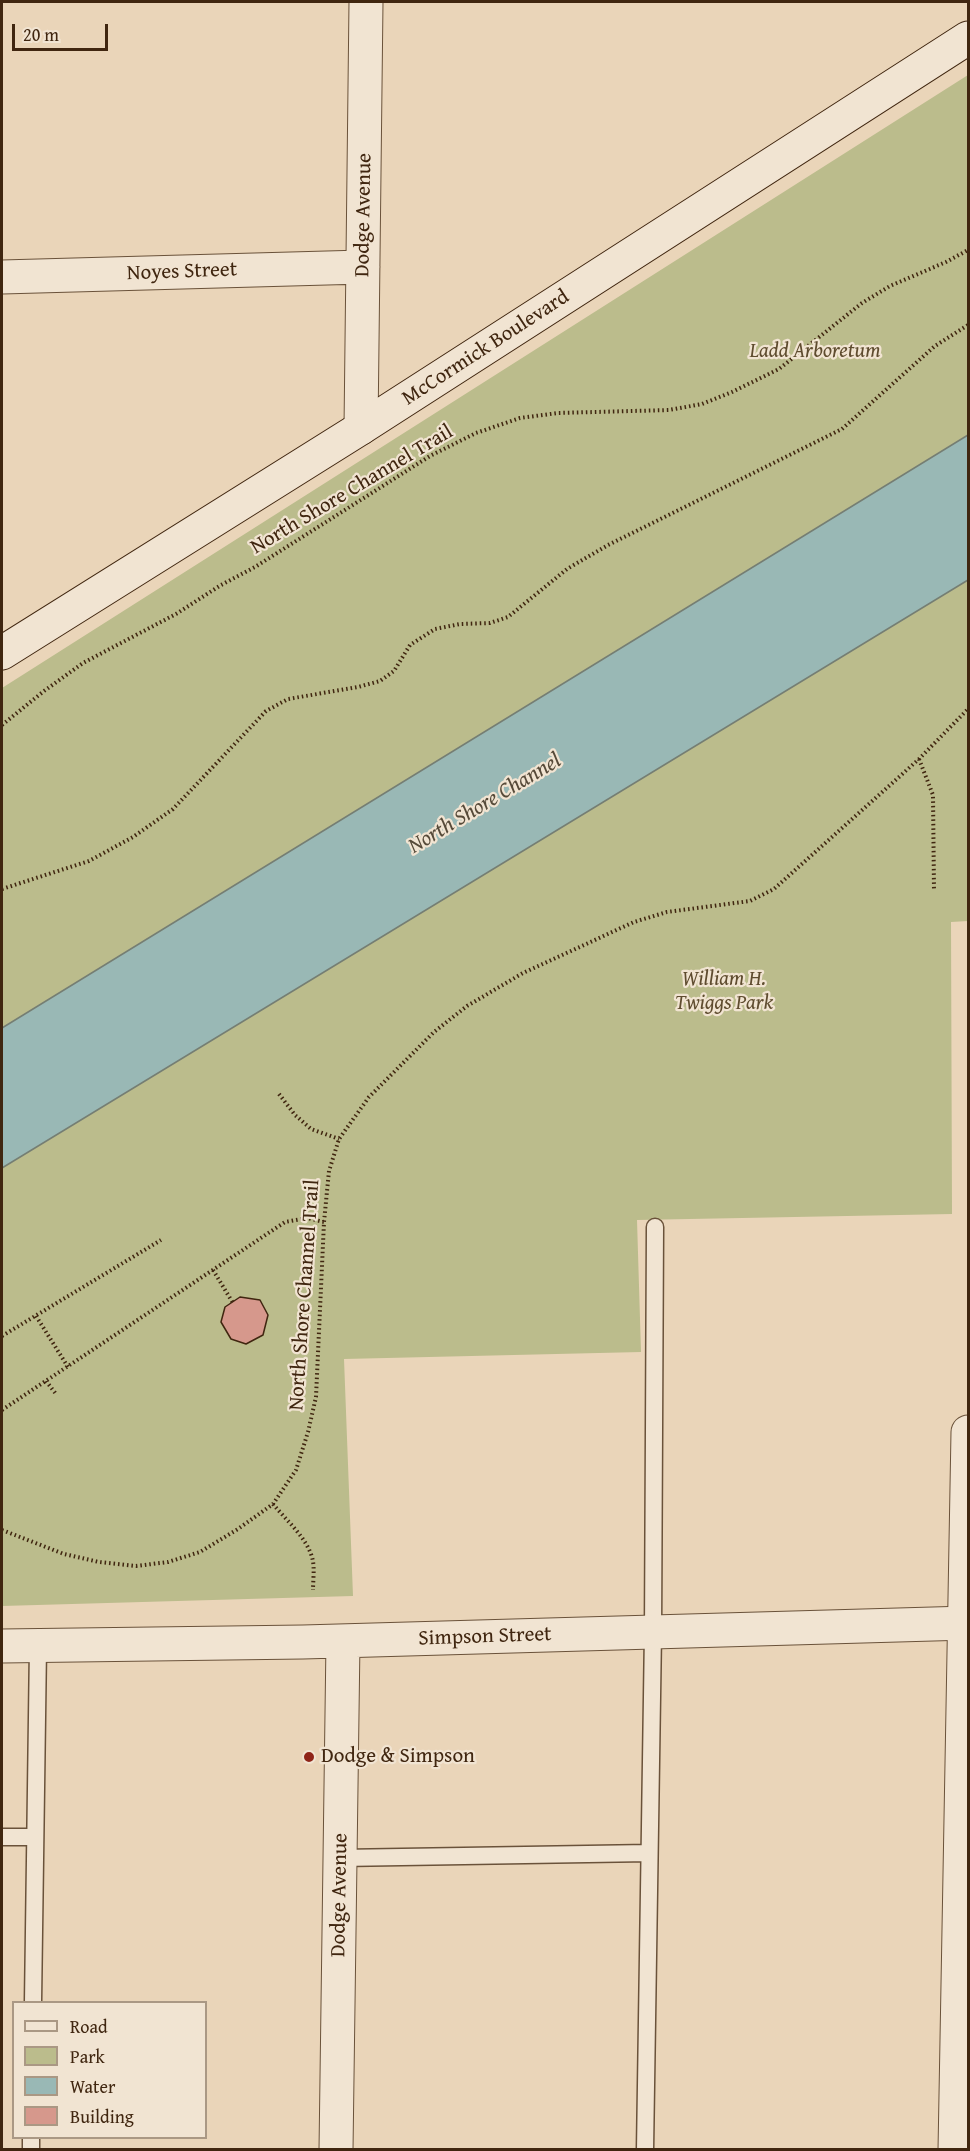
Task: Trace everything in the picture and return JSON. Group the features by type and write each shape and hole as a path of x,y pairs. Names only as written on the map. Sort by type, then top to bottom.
{"street":[{"name":"Dodge Avenue","path":"361,428 366,2"},
{"name":"McCormick Boulevard","path":"2,653 361,428 969,38"},
{"name":"Noyes Street","path":"2,277 363,267"},
{"path":"955,2150 969,1432"},
{"name":"Simpson Street","path":"2,1646 343,1641 967,1623"},
{"name":"Dodge Avenue","path":"336,2150 343,1641"}],"lane":[{"path":"645,2150 653,1632 655,1227"},
{"path":"33,2001 38,1646"},
{"path":"2,1837 35,1837"},
{"path":"340,1858 650,1853"}],"path":[{"name":"North Shore Channel Trail","path":"2,724 83,663 176,614 221,585 255,567 430,456 476,433 520,418 558,413 659,410 702,404 779,369 862,303 890,286 969,250"},
{"path":"2,890 89,861 133,837 173,809 266,711 288,699 380,681 394,671 410,645 435,629 460,624 490,623 508,617 567,569 608,545 842,429 935,346 969,325"},
{"name":"North Shore Channel Trail","path":"2,1530 64,1554 99,1562 136,1566 168,1562 200,1552 273,1504 296,1470 316,1397 324,1222 329,1172 339,1139 369,1097 434,1032 466,1006 523,972 634,922 697,906 727,905 750,901 774,889 795,873 919,759 969,709"},
{"path":"919,759 933,795 934,891"},
{"path":"279,1094 295,1115 311,1129 339,1139"},
{"path":"2,1410 285,1222 308,1218 324,1222"},
{"path":"2,1336 161,1240"},
{"path":"213,1269 232,1302"},
{"path":"36,1316 68,1367"},
{"path":"46,1381 56,1394"},
{"path":"273,1504 304,1541 313,1559 314,1590"}],"green space":[{"name":"Ladd Arboretum","path":"968,75 968,435 2,1028 2,688"},
{"name":"William H. Twiggs Park","path":"968,580 968,921 951,922 952,1214 637,1220 641,1352 344,1359 353,1596 2,1606 2,1168"}],"water":[{"name":"North Shore Channel","path":"968,435 968,580 2,1168 2,1028"}],"building":[{"path":"240,1297 260,1300 268,1315 263,1335 246,1344 231,1339 221,1322 225,1307"}],"place":[{"name":"Dodge & Simpson","path":"309,1757"}]}
